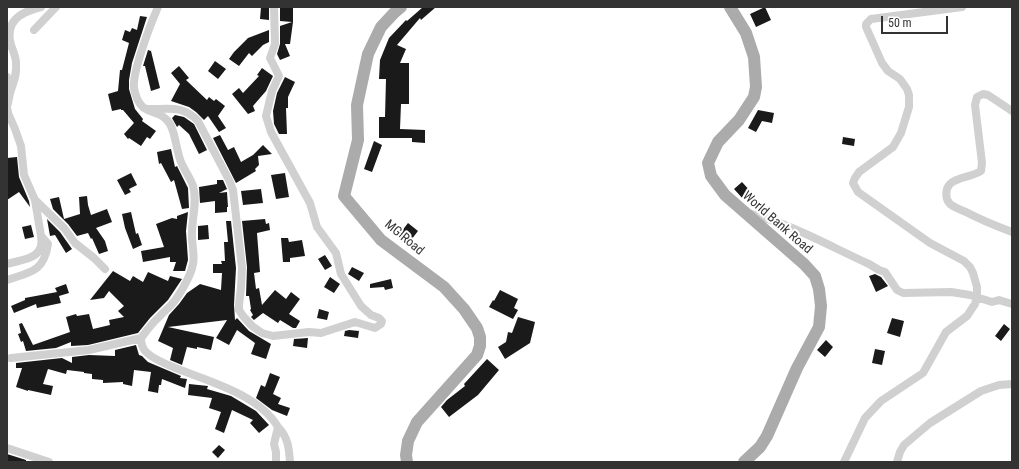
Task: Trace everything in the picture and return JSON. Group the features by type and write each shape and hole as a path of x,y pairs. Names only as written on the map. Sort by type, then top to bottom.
{"main road":[{"name":"MG Road","path":"401,7 394,12 381,27 368,54 357,105 358,140 344,196 381,240 444,287 464,309 477,328 480,337 480,346 477,355 417,422 408,441 406,455 407,462"},
{"name":"World Bank Road","path":"730,7 746,33 754,57 756,87 754,97 739,120 718,142 708,162 710,176 725,195 804,264 815,276 819,289 821,306 818,326 813,339 797,368 767,436 760,447 744,462"}],"street":[{"path":"7,264 36,255 40,250 42,243 34,200 24,175 21,146 8,114 7,106 10,91 14,83 16,70 14,53 11,45 11,26 15,19 22,14 29,10 41,7"},
{"path":"34,30 56,7"},
{"path":"11,358 89,350 141,338 159,316 172,305 193,264 194,250 192,238 194,195 191,180 181,164 169,123 160,115 141,106 137,100 134,86 134,79 140,58 158,7"},
{"path":"146,109 180,109 193,116 198,121 229,180 233,190 242,268 239,305 240,310 252,326 262,333 274,336 309,332 321,333 355,322 375,328 381,324 382,321 379,318 371,315 361,306 341,274 336,253 317,227 310,203 271,132 266,116 272,90 279,76 270,58 275,44 274,7"},
{"path":"844,462 865,418 881,401 923,373 946,332 967,316 975,304 977,297 977,287 973,273 964,260 930,243 858,192 853,184 854,178 859,172 893,147 901,133 909,107 909,95 907,89 900,78 888,71 882,63 866,24 871,19 962,7"},
{"path":"7,77 10,91"},
{"path":"1012,111 988,95 982,94 977,97 975,105 982,163 981,171 975,175 950,183 946,188 946,197 950,203 961,210 1012,232"},
{"path":"34,200 64,228 75,243 94,258 104,269"},
{"path":"744,213 763,217 797,230 885,272 897,290 903,293 951,292 965,294 992,302 999,300 1012,304"},
{"path":"7,280 37,269 47,254 48,244 41,236"},
{"path":"141,338 144,351 151,356 168,365 216,383 243,396 270,415 284,433 289,444 290,462"},
{"path":"897,462 904,445 930,423 981,391 999,385 1012,384"},
{"path":"276,462 274,444 278,427"},
{"path":"7,448 49,462"}],"building":[{"path":"261,7 269,7 269,20 260,19"},
{"path":"280,7 293,7 293,22 290,44 285,44 290,56 280,60 277,54 280,44 280,26 292,22 280,21"},
{"path":"423,7 436,7 421,20 420,18 397,45 406,49 400,63 409,63 409,104 401,104 400,129 425,130 425,143 412,142 412,138 379,138 379,117 385,117 386,79 379,79 380,60 389,38 406,20 407,21"},
{"path":"765,7 771,20 756,27 750,14"},
{"path":"140,16 147,17 132,63 129,89 135,109 143,119 142,121 156,131 150,139 147,137 141,146 129,138 128,139 124,134 134,123 123,110 112,111 108,94 118,91 120,70 122,70 129,43 122,40 125,30 130,32 132,28 137,30"},
{"path":"269,30 269,42 263,45 252,56 249,53 239,66 229,59 248,38"},
{"path":"148,50 151,51 160,88 151,91 145,66 143,66"},
{"path":"215,61 226,69 218,79 208,71"},
{"path":"179,66 189,78 186,80 207,100 209,97 214,101 216,99 225,106 218,116 226,128 219,132 208,116 204,120 189,107 171,101 180,84 171,73"},
{"path":"262,68 273,76 266,91 253,106 255,111 248,114 232,94 239,88 243,93 259,76 257,75"},
{"path":"285,77 295,82 288,97 288,108 286,108 287,134 279,134 274,124 273,111 277,93"},
{"path":"758,110 774,113 772,123 762,121 756,132 748,128"},
{"path":"175,115 184,117 194,124 207,150 199,154 189,134 179,125 177,127 172,118"},
{"path":"220,135 228,150 234,147 241,162 253,155 263,145 272,154 258,156 259,165 255,169 256,171 236,183 213,138"},
{"path":"843,137 855,139 854,146 842,144"},
{"path":"374,141 382,145 372,172 364,169"},
{"path":"171,149 175,167 177,166 188,188 189,208 182,209 174,180 171,182 161,163 159,164 157,152"},
{"path":"17,157 19,177 30,207 19,192 7,200 7,158"},
{"path":"131,173 137,185 129,189 131,192 125,195 117,180"},
{"path":"285,173 289,197 276,199 271,175"},
{"path":"217,180 223,180 227,189 219,193 227,192 227,212 215,213 215,201 200,203 199,187 217,184"},
{"path":"742,182 752,193 744,200 734,189"},
{"path":"261,189 263,203 243,205 241,191"},
{"path":"87,196 91,215 107,209 112,222 96,228 105,241 108,251 99,254 92,238 91,239 88,233 77,236 68,224 53,209 50,199 59,197 64,219 80,214 79,197"},
{"path":"131,212 136,234 138,233 142,245 133,249 125,228 122,214"},
{"path":"188,212 186,231 188,260 185,271 173,271 176,262 170,262 170,257 143,262 141,251 164,247 156,224 172,218 177,219 177,216"},
{"path":"47,219 60,232 72,249 66,253 55,235 50,236"},
{"path":"265,219 266,224 269,223 270,230 257,233 260,272 254,273 256,289 259,288 262,305 275,290 286,299 291,292 300,299 289,314 300,321 296,328 293,328 280,320 278,323 263,313 254,320 251,317 253,315 250,310 249,296 246,296 247,267 242,221"},
{"path":"226,221 231,221 236,268 234,305 235,320 237,318 249,331 271,344 266,359 251,354 255,343 237,330 229,345 216,338 227,320 168,327 214,337 211,350 197,347 197,349 187,347 182,365 170,360 173,348 158,341 169,315 187,293 200,284 221,290 222,273 213,273 213,264 222,264 221,261 225,261 224,242 228,242"},
{"path":"408,223 418,231 408,244 398,236"},
{"path":"31,225 34,237 25,239 22,227"},
{"path":"208,225 209,239 198,240 198,226"},
{"path":"281,238 288,238 289,242 302,240 305,256 290,258 290,262 283,262"},
{"path":"325,255 332,266 325,270 318,259"},
{"path":"352,267 364,273 359,281 348,274"},
{"path":"113,271 130,281 133,276 143,282 148,272 168,281 170,276 182,279 168,300 150,318 138,333 88,345 71,346 71,342 56,348 26,351 23,341 21,342 18,334 21,333 19,324 22,323 33,345 70,332 66,317 76,314 77,316 89,314 93,329 110,325 109,320 124,317 118,311 124,306 109,291 104,298 90,300"},
{"path":"875,274 881,277 888,286 876,292 869,276"},
{"path":"330,277 340,284 334,293 324,287"},
{"path":"391,279 393,288 385,290 384,287 370,288 370,284"},
{"path":"66,284 69,293 59,296 61,303 37,308 36,304 14,313 11,306 25,300 25,298 57,292 55,288"},
{"path":"500,290 518,299 514,308 518,310 513,319 489,307"},
{"path":"319,309 329,312 327,320 317,318"},
{"path":"518,317 535,322 530,343 505,359 498,347 506,342 508,332 512,333"},
{"path":"892,318 904,321 900,337 887,333"},
{"path":"1004,324 1010,329 1001,341 995,336"},
{"path":"345,331 359,331 358,338 344,336"},
{"path":"308,338 307,348 293,346 294,339"},
{"path":"826,340 833,347 825,357 817,350"},
{"path":"136,345 139,355 148,362 181,376 180,378 187,379 185,388 162,379 161,385 159,385 158,393 148,391 151,372 134,370 132,386 123,384 123,382 103,383 103,380 92,379 92,374 84,372 67,370 66,374 48,369 43,384 53,386 51,395 28,391 16,387 22,368 16,368 16,363 62,358 72,363 72,357 89,355 115,356 115,350"},
{"path":"875,349 885,351 882,365 872,363"},
{"path":"487,359 499,370 478,395 449,417 441,407 447,400 465,386 464,384"},
{"path":"270,373 280,377 273,394 281,398 278,404 290,408 287,416 272,410 256,398 261,385 265,387"},
{"path":"189,384 208,386 207,389 231,396 256,411 269,425 259,433 250,423 253,420 232,410 224,433 215,429 221,412 209,408 212,398 188,395"},
{"path":"219,445 225,450 218,458 212,452"},
{"path":"7,454 26,460 26,462 7,462"}]}
